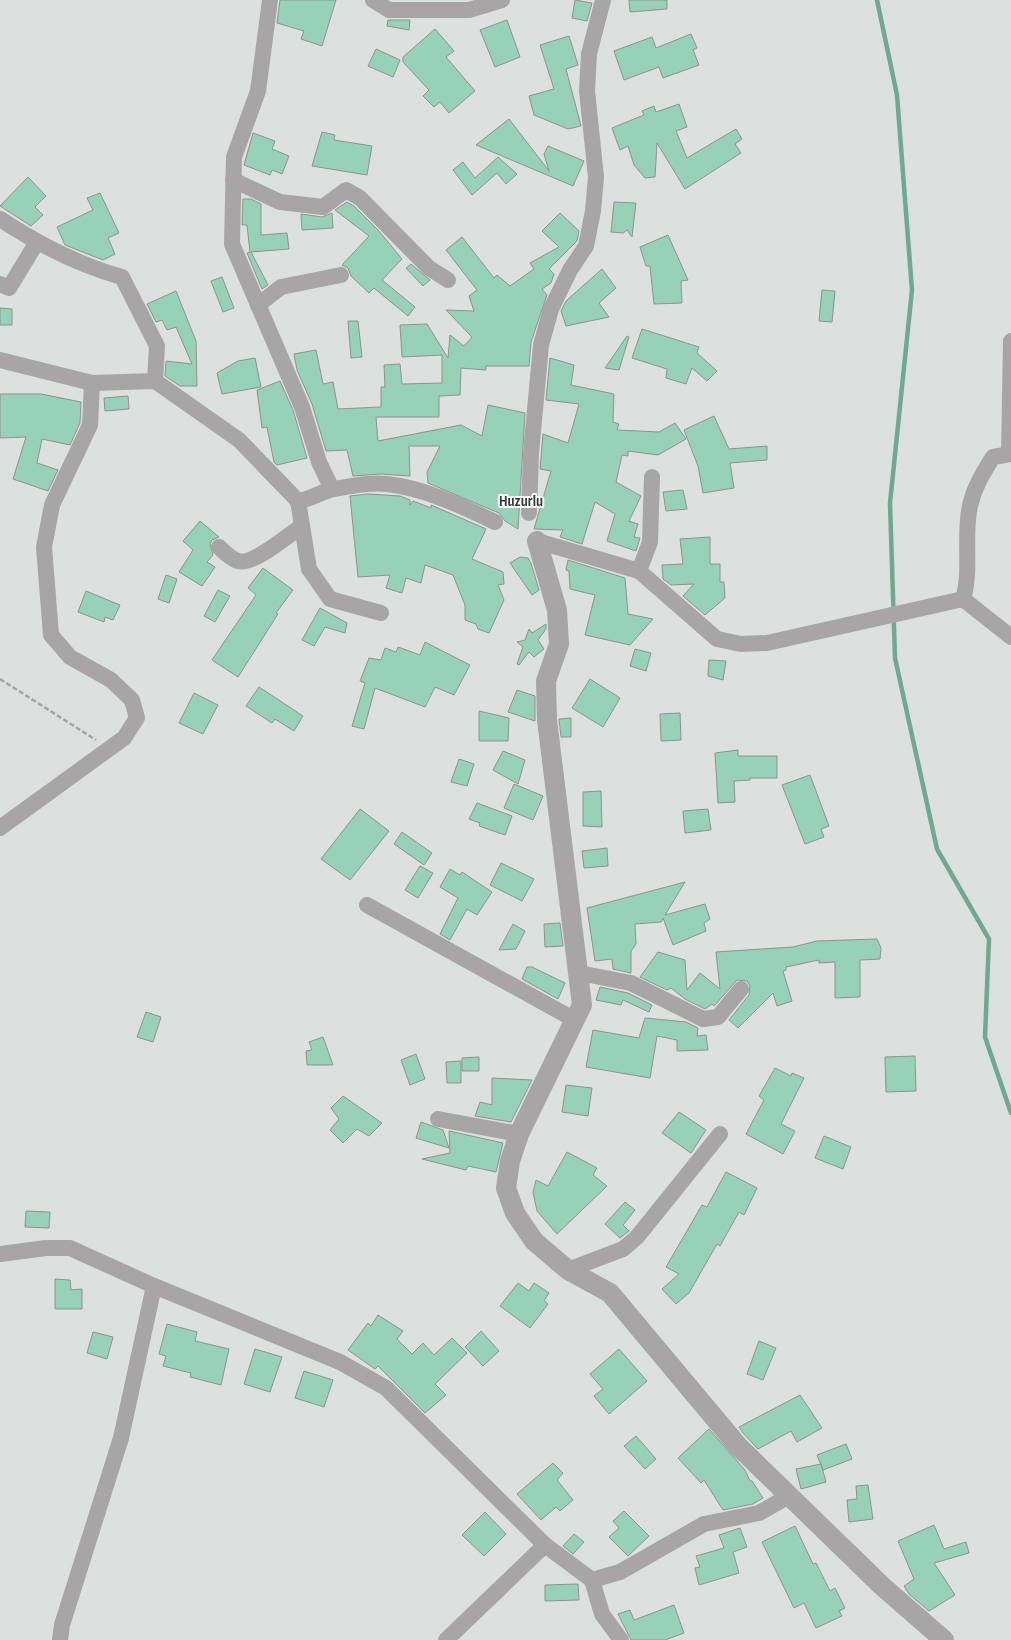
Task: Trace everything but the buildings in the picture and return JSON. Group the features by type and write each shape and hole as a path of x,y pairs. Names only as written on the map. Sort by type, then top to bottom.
{"street":[{"path":"270,0 258,91 234,158 232,244 302,407 319,462 332,489"},
{"path":"373,0 389,10 469,10 502,0"},
{"path":"529,513 531,453 541,345 551,309 570,270 586,246 594,211 596,177 587,91 589,54 604,0"},
{"path":"233,180 280,202 324,207 346,190 360,198 429,268 448,280"},
{"path":"0,219 37,242 91,269 122,277 157,346 155,381"},
{"path":"0,284 9,288 37,242"},
{"path":"258,305 280,287 341,275"},
{"path":"963,599 967,586 969,508 977,482 993,457 1010,454 1011,341"},
{"path":"0,360 60,373 92,383 155,381 239,440 298,501 310,569 330,599 381,613"},
{"path":"0,828 124,738 137,718 132,700 111,680 70,657 51,635 44,547 52,505 90,425 92,383"},
{"path":"639,571 650,542 652,477"},
{"path":"298,501 312,499 332,489 386,484 418,491 472,511 495,522"},
{"path":"219,547 238,561 247,562 260,556 302,526"},
{"path":"537,541 639,571 717,639 741,644 766,643 963,599"},
{"path":"537,541 557,610 559,644 546,681 547,720 582,1005 519,1134 510,1161 506,1188 509,1197 515,1213 534,1242 568,1270 610,1294 738,1446 882,1586 944,1640"},
{"path":"963,599 1011,637"},
{"path":"367,905 575,1020"},
{"path":"579,973 631,983 703,1019 718,1017 741,989"},
{"path":"438,1119 519,1134"},
{"path":"568,1270 623,1249 637,1237 720,1134"},
{"path":"0,1254 46,1248 70,1248 154,1286 340,1362 386,1388 545,1545 592,1580 602,1614 621,1640"},
{"path":"60,1640 62,1625 121,1438 154,1286"},
{"path":"592,1580 620,1572 704,1524 760,1513 789,1496"},
{"path":"446,1640 545,1545"}],"path":[{"path":"0,679 109,748"}],"waterway":[{"path":"877,0 897,95 912,290 890,503 895,658 937,849 989,939 985,1037 1011,1113"}],"district":[{"name":"Huzurlu","path":"521,500"}]}
